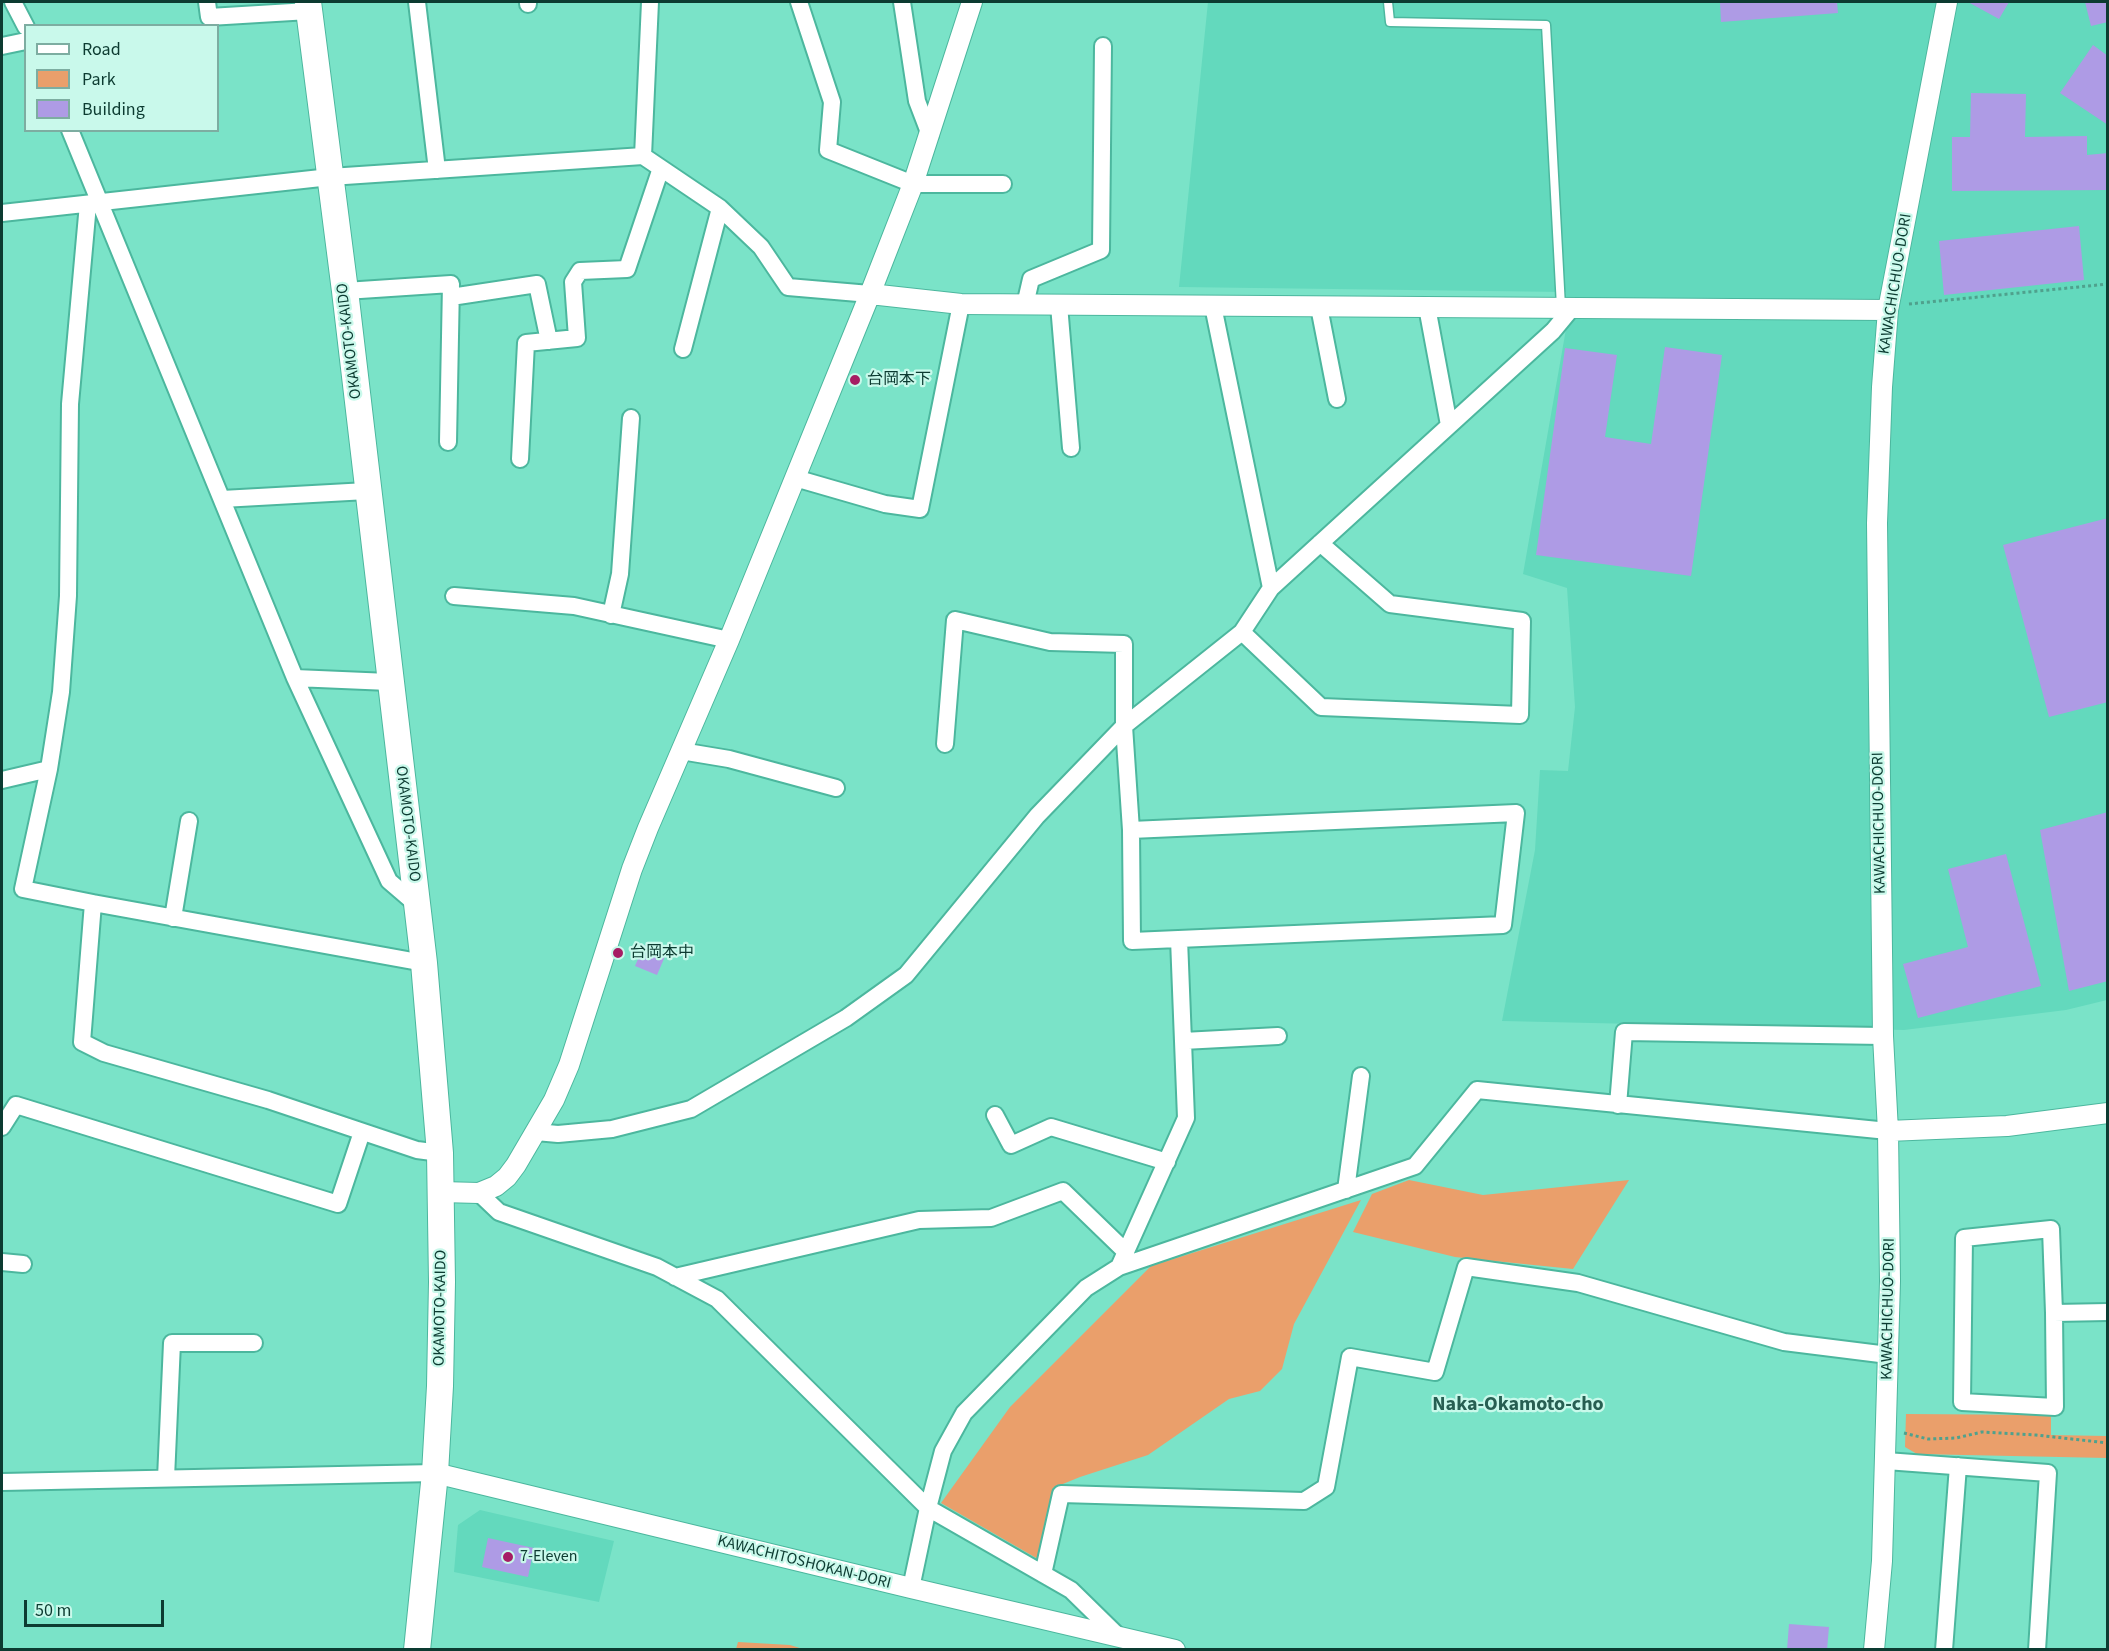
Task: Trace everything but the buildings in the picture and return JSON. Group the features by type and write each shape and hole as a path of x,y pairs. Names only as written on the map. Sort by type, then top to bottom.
{"main road":[{"name":"OKAMOTO-KAIDO","path":"308,6 345,291 389,682 424,963 440,1153 442,1282 440,1386 435,1473 417,1650"}],"street":[{"path":"13,2 24,24"},
{"path":"207,2 209,17 308,6"},
{"path":"417,2 437,170"},
{"path":"643,156 650,2"},
{"path":"799,2 832,102 828,150 913,184 1003,184"},
{"path":"902,2 916,101 930,135"},
{"path":"441,1192 479,1193 496,1186 507,1177 554,1100 569,1065 628,879 729,640 913,184 972,2"},
{"name":"KAWACHICHUO-DORI","path":"1874,1650 1882,1561 1890,1281 1888,1131 1883,1036 1877,523 1881,387 1888,310 1947,2"},
{"path":"2,46 24,41"},
{"path":"1025,305 1031,279 1101,250 1103,46"},
{"path":"71,132 94,203 222,499 295,678 389,881 417,905"},
{"path":"2,213 330,177 643,156 720,208 761,247 788,287 961,304 1888,310"},
{"path":"520,459 526,343 577,338 573,282 580,271 627,269 661,168"},
{"path":"94,203 70,404 68,596 60,692 49,768 23,889 424,963"},
{"path":"683,349 720,208"},
{"path":"345,291 451,284 448,442"},
{"path":"451,297 537,284 549,341"},
{"path":"795,478 885,504 920,509 961,304"},
{"path":"1059,305 1071,448"},
{"path":"1213,306 1270,588"},
{"path":"1319,307 1337,399"},
{"path":"1427,307 1449,425"},
{"path":"536,1132 558,1134 612,1129 691,1109 846,1018 906,975 1037,816 1124,726 1242,632 1270,588 1553,331 1566,308"},
{"path":"611,615 620,574 631,418"},
{"path":"222,499 368,491"},
{"path":"1242,632 1321,707 1520,715 1522,621 1390,604 1320,543"},
{"path":"454,596 574,606 729,640"},
{"path":"945,744 955,620 1050,642 1124,644 1124,726 1131,830 1132,941 1503,925 1516,813 1131,830"},
{"path":"295,678 389,682"},
{"path":"681,751 729,759 836,788"},
{"path":"2,780 49,768"},
{"path":"173,918 189,821"},
{"path":"93,903 82,1042 104,1053 268,1100 417,1150 440,1153"},
{"path":"1123,1260 1186,1119 1179,939"},
{"path":"1618,1105 1624,1032 1883,1036"},
{"path":"1183,1041 1278,1036"},
{"path":"1346,1190 1361,1076"},
{"path":"911,1588 943,1451 964,1413 1086,1288 1123,1260 1346,1190 1414,1166 1478,1090 1888,1131 2007,1126 2108,1113"},
{"path":"2,1127 16,1105 338,1204 362,1132"},
{"path":"995,1115 1011,1144 1051,1127 1167,1162"},
{"path":"675,1276 919,1220 991,1218 1063,1191 1123,1260"},
{"path":"479,1193 499,1212 657,1267 717,1299 928,1508 1071,1590 1119,1637"},
{"path":"2051,1229 2054,1312 2055,1407 1962,1402 1964,1238 2051,1229"},
{"path":"2,1262 23,1264"},
{"path":"1043,1574 1061,1494 1304,1501 1326,1487 1350,1357 1435,1372 1466,1267 1578,1283 1784,1342 1888,1354"},
{"path":"2054,1312 2108,1312"},
{"path":"166,1478 172,1343 254,1343"},
{"path":"1886,1461 2048,1473 2037,1650"},
{"path":"1944,1650 1958,1466"},
{"path":"2,1482 435,1473"},
{"name":"KAWACHITOSHOKAN-DORI","path":"435,1473 1175,1650"}],"lane":[{"path":"1388,2 1390,21 1546,25 1566,308"}],"path":[{"path":"1892,289 1905,291 1904,304 2108,284"},
{"path":"1887,1429 1928,1439 1956,1438 1982,1432 2108,1443"}],"shaded area":[{"path":"1208,2 2107,2 2107,1000 2066,1010 1904,1030 1502,1021 1535,850 1540,770 1568,771 1575,707 1567,588 1523,574 1566,329 1566,292 1179,287"},
{"path":"480,1510 614,1541 599,1602 454,1572 458,1525"}],"green space":[{"path":"1409,1180 1483,1195 1629,1180 1573,1269 1455,1257 1353,1232 1372,1194"},
{"path":"1361,1200 1294,1324 1282,1369 1260,1391 1229,1399 1148,1455 1053,1488 1038,1559 941,1503 1010,1407 1151,1266"},
{"path":"1906,1414 2051,1415 2051,1435 2107,1436 2107,1458 1917,1454 1905,1447"},
{"path":"738,1642 790,1645 803,1649 736,1649"}],"place":[{"name":"台岡本下","path":"855,380"},
{"name":"台岡本中","path":"618,953"},
{"name":"7-Eleven","path":"508,1557"}],"district":[{"name":"Naka-Okamoto-cho","path":"1518,1406"}]}
